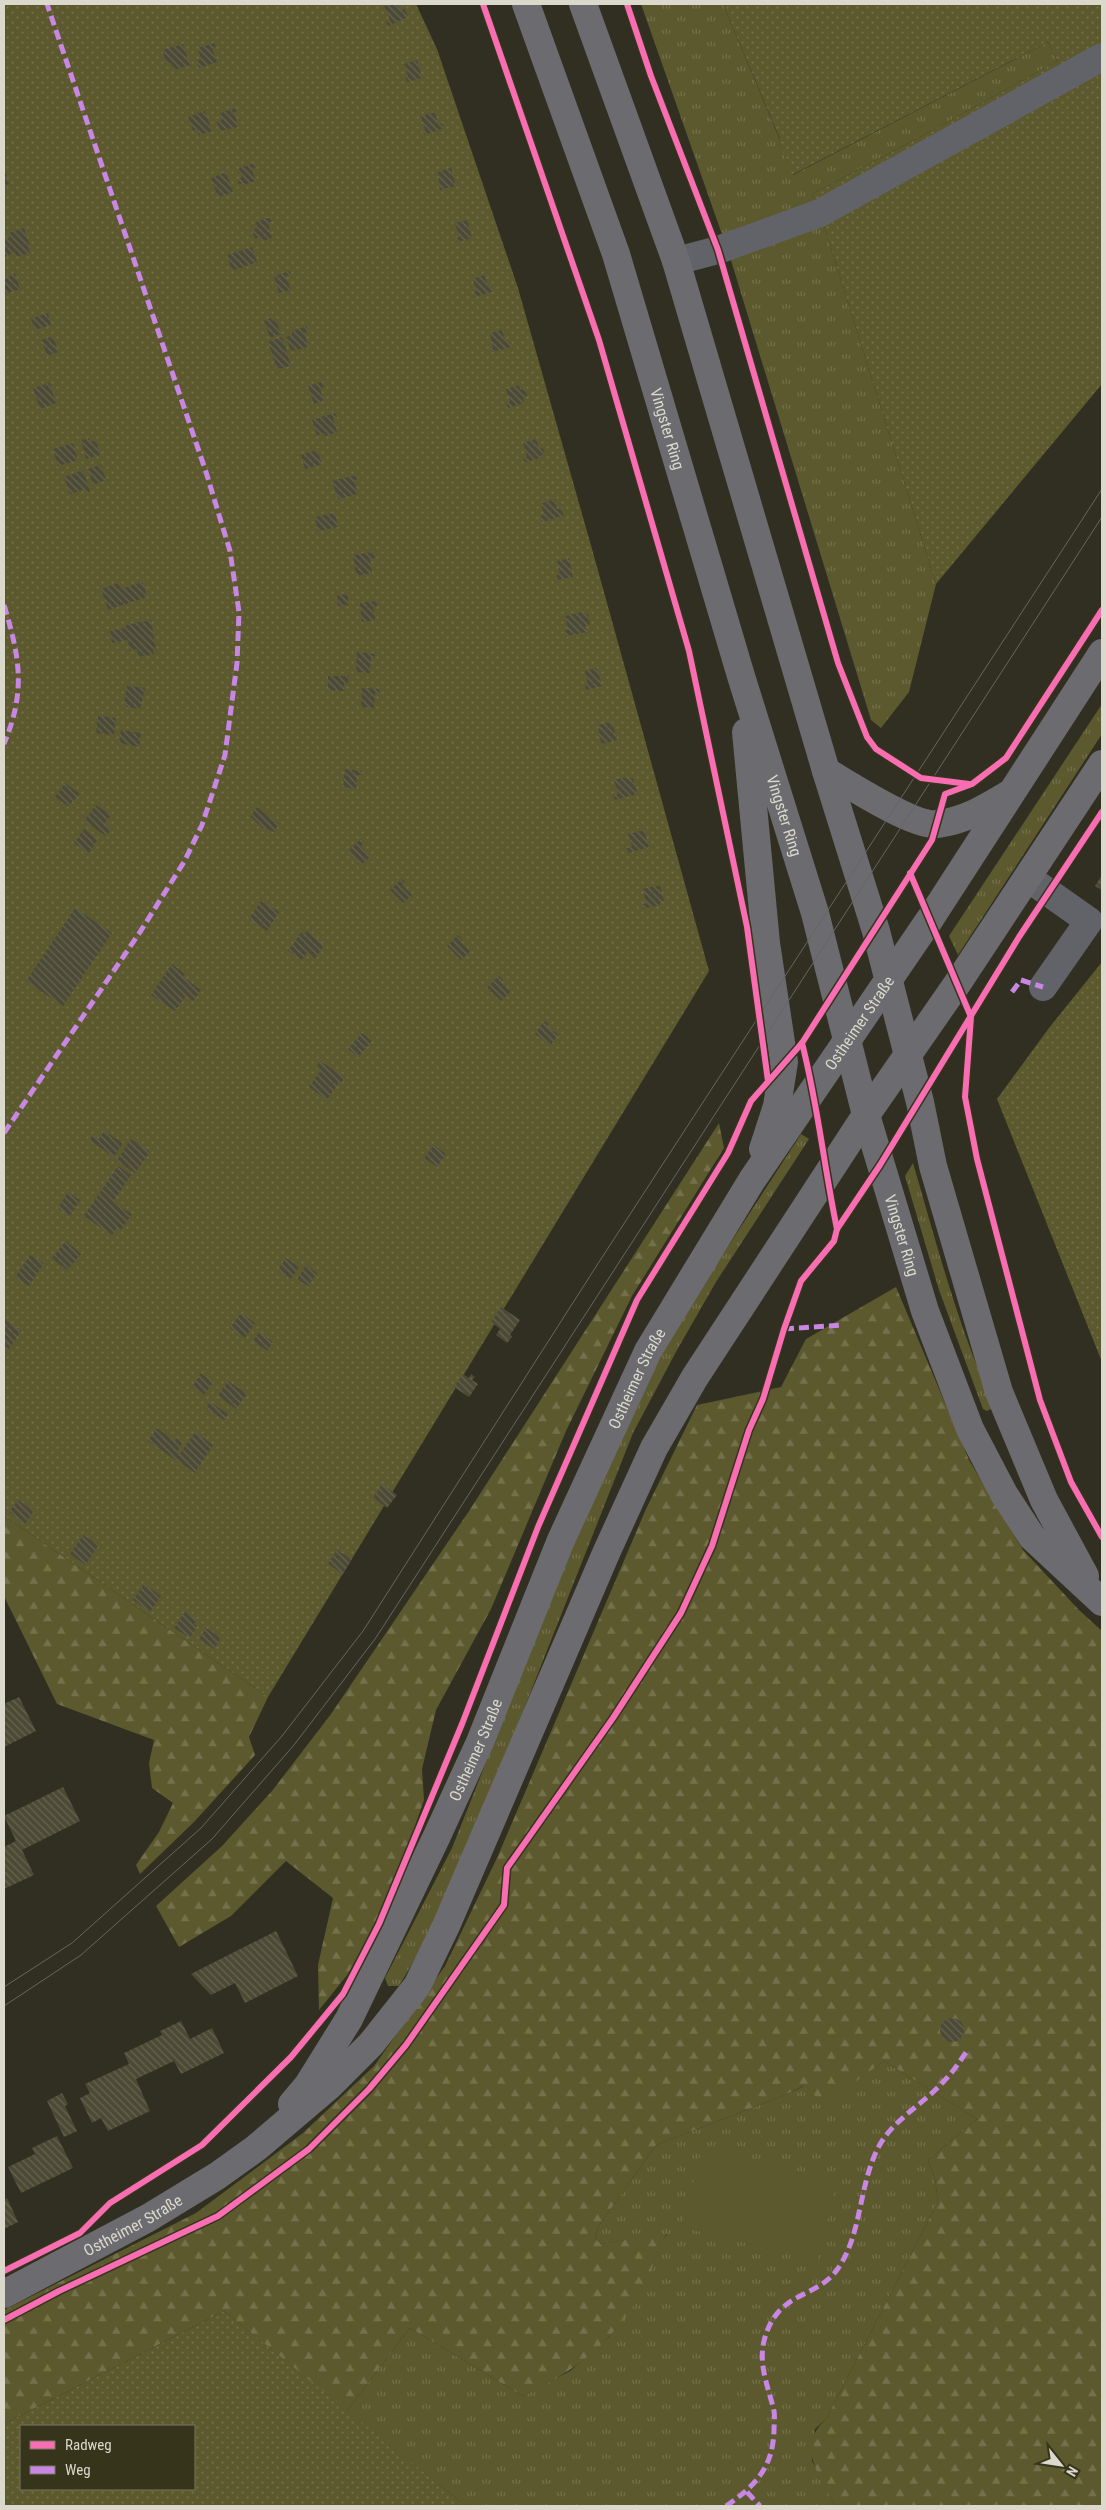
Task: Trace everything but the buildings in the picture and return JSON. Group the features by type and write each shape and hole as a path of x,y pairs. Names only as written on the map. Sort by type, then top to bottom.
{"main road":[{"name":"Vingster Ring","path":"526,4 616,254 741,676 815,913 866,1115 925,1311 970,1429 1004,1494 1032,1537 1099,1599"},
{"name":"Vingster Ring","path":"583,4 676,261 889,979 908,1053 933,1166 999,1392 1044,1500 1099,1599"},
{"name":"Ostheimer Straße","path":"256,2148 308,2085 349,2019 480,1742 561,1540 648,1351 752,1180 889,979 1102,653"},
{"path":"741,676 766,943 784,1062 777,1106 752,1180"},
{"name":"Ostheimer Straße","path":"4,2294 148,2218 217,2176 256,2148 329,2086 371,2044 410,1995 446,1926 607,1551 654,1448 695,1376 866,1115 958,984 1102,764"},
{"path":"826,771 910,817 935,824 973,815 1012,792"},
{"path":"371,1973 376,1984 386,1992 410,1995"}],"lane":[{"path":"676,261 718,250 820,213 1102,57"},
{"path":"1028,878 1089,921 1043,987"}],"green space":[{"path":"4,4 416,4 437,49 518,288 709,971 268,1697 4,1516"},
{"path":"641,4 723,4 793,175 1048,42 1057,61 935,129 812,194 821,216 936,584 909,692 881,728 871,720 730,257"},
{"path":"723,4 1102,4 1102,384 936,584 821,216 812,194 935,129 1057,61 1048,42 792,175 779,143 780,139"},
{"path":"1102,704 1102,734 958,955 949,936"},
{"path":"1102,962 1102,1362 997,1099 1049,1028"},
{"path":"719,1123 724,1148 632,1296 566,1431 491,1609 436,1710 422,1769 424,1800 409,1843 376,1923 348,1974 319,2010 318,1965 333,1898 286,1861 231,1916 179,1947 156,1906 222,1846 272,1791 331,1714 469,1511"},
{"path":"801,1134 809,1139 716,1282 633,1433 471,1843 435,1925 399,1986 388,1986 385,1978 452,1848 594,1491 655,1359"},
{"path":"913,1163 959,1316 980,1375 993,1404 991,1409 987,1411 983,1409 939,1290 905,1176"},
{"path":"896,1287 969,1460 1023,1550 1079,1610 1102,1631 1102,2506 835,2506 817,2473 811,2451 812,2440 826,2419 938,2202 935,2179 928,2160 977,2119 884,2061 825,2104 803,2086 785,2095 656,2145 598,2227 595,2238 601,2244 667,2233 643,2289 620,2324 592,2353 560,2377 523,2396 410,2328 347,2411 224,2311 4,2424 4,2310 196,2213 303,2133 374,2066 445,1966 497,1858 646,1509 697,1405 781,1387 806,1339"},
{"path":"4,1516 268,1697 249,1737 255,1755 194,1822 140,1874 136,1865 159,1832 173,1803 152,1788 149,1763 154,1740 57,1704 4,1596"},
{"path":"884,2061 977,2119 928,2160 935,2179 938,2202 826,2419 815,2429 812,2461 835,2506 466,2506 347,2411 410,2328 523,2396 570,2371 609,2337 652,2268 660,2244 667,2234 601,2244 595,2238 598,2227 656,2145 804,2086 825,2103"},
{"path":"702,2148 837,2183 817,2261 682,2227"},
{"path":"224,2311 466,2506 4,2506 4,2424"}],"tram line":[{"path":"4,1987 72,1943 201,1828 282,1736 363,1631 599,1262 1102,489"},
{"path":"4,2006 81,1955 212,1839 294,1745 375,1639 1102,517"}],"marked path":[{"path":"4,1133 140,932 184,862 202,825 225,755 237,663 239,612 230,551 206,472 47,4"},
{"path":"4,605 14,642 18,674 16,707 4,744"},
{"path":"1012,992 1021,980 1043,987"},
{"path":"784,1329 843,1325"},
{"path":"726,2506 746,2491 760,2475 766,2465 773,2443 774,2413 762,2359 764,2341 770,2324 778,2312 788,2303 830,2278 839,2267 852,2239 867,2177 878,2148 891,2129 947,2078 967,2051"},
{"path":"747,2492 760,2506"}],"cycle path":[{"path":"483,4 599,340 689,651 747,927 768,1081"},
{"path":"627,4 651,76 718,250 838,663 867,737 876,749 921,778 969,784"},
{"path":"4,2271 80,2233 110,2203 202,2145 291,2057 343,1994 379,1924 462,1724 538,1527 637,1300 728,1153 751,1101 802,1043 932,840 945,794 972,784 1006,758 1102,610"},
{"path":"4,2320 59,2291 218,2216 309,2149 369,2089 406,2045 504,1905 507,1868 613,1718 681,1613 712,1546 749,1430 763,1399 801,1281 834,1241 837,1229 880,1165 1019,937 1102,812"},
{"path":"910,873 971,1017 965,1097 977,1159 1040,1400 1071,1482 1102,1537"},
{"path":"802,1043 837,1229"}]}
